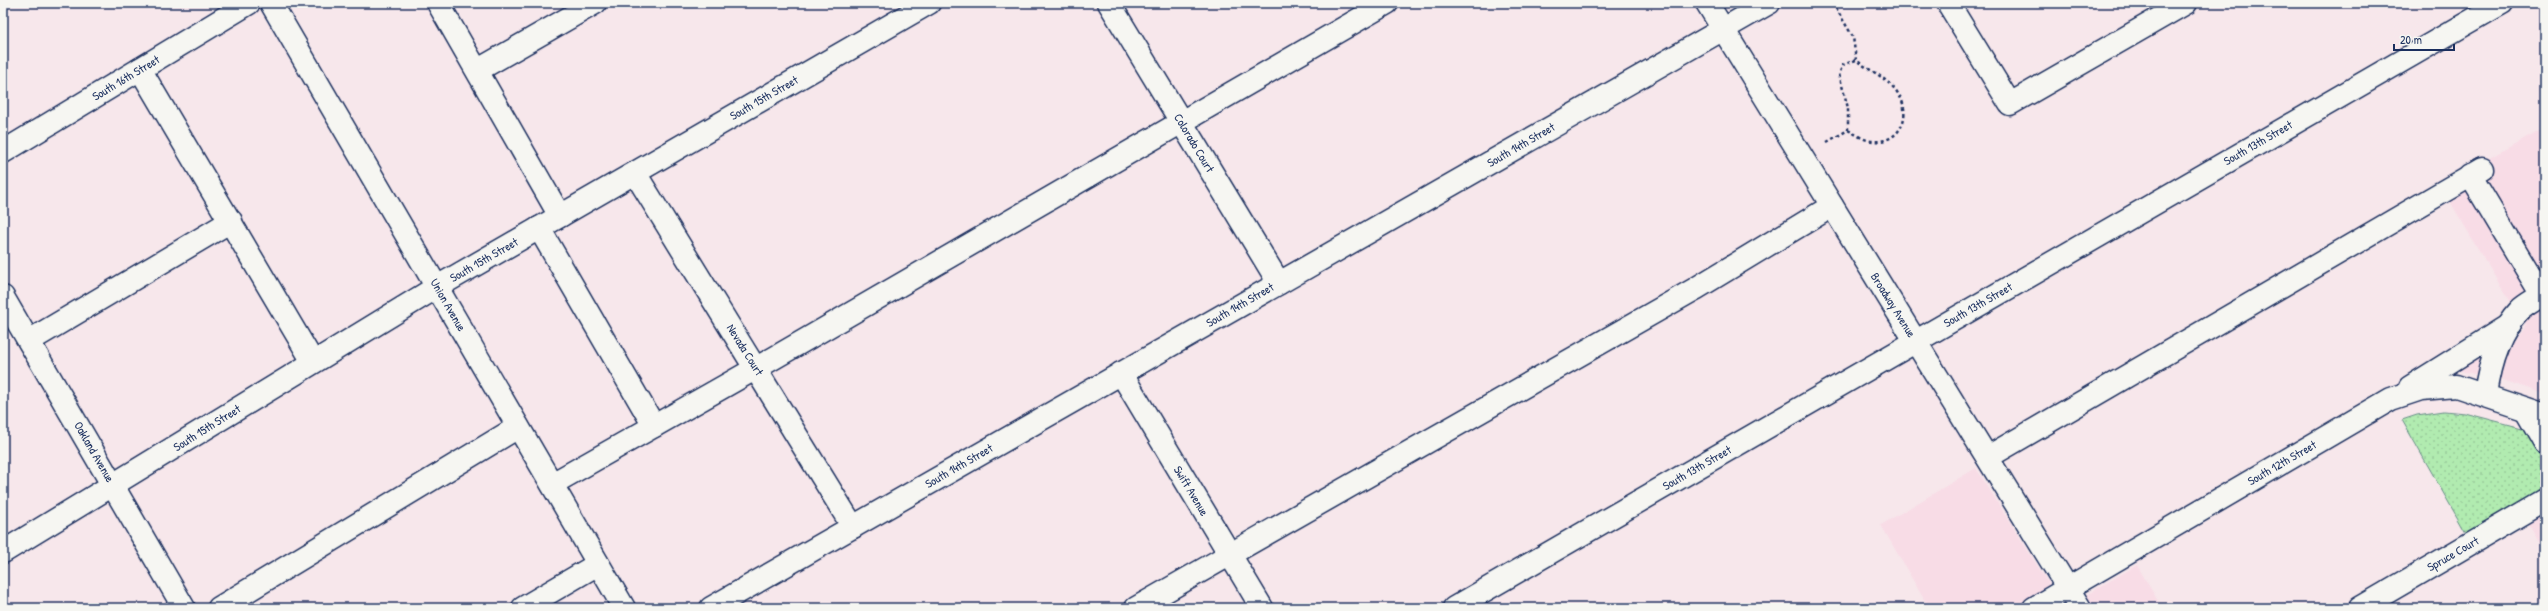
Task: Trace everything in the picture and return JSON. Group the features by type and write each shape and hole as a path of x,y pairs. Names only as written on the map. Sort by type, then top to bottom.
{"street":[{"name":"South 16th Street","path":"3,152 249,3"},
{"name":"Union Avenue","path":"271,3 624,608"},
{"path":"438,3 478,70 560,216"},
{"path":"478,70 595,3"},
{"name":"South 15th Street","path":"3,552 437,287 929,3"},
{"name":"Colorado Court","path":"1109,3 1279,283"},
{"path":"552,484 1182,123 1387,3"},
{"name":"Broadway Avenue","path":"1707,3 2080,608"},
{"name":"South 14th Street","path":"711,608 1769,3"},
{"path":"1948,3 2010,104 2186,3"},
{"name":"South 13th Street","path":"1454,608 2502,3"},
{"path":"140,69 313,362"},
{"path":"1988,458 2476,172 2544,293 2521,309 2509,325 2494,354 2485,395"},
{"name":"Nevada Court","path":"635,173 853,527"},
{"path":"1136,608 1695,290 1832,206"},
{"path":"28,341 231,221"},
{"path":"539,228 654,426"},
{"name":"Oakland Avenue","path":"3,297 184,608"},
{"path":"2391,399 2509,325"},
{"name":"Swift Avenue","path":"1121,373 1262,608"},
{"name":"South 12th Street","path":"2034,608 2391,399 2438,386 2456,386 2535,413"},
{"path":"2535,413 2545,443"},
{"path":"219,608 518,427"},
{"name":"Spruce Court","path":"2360,608 2545,500"},
{"path":"523,608 598,564"}],"path":[{"path":"1833,3 1853,37 1856,60"},
{"path":"1848,130 1867,140 1886,138 1902,129 1905,115 1903,102 1895,89 1876,72 1856,60"},
{"path":"1848,130 1848,108 1839,74 1843,65 1856,60"},
{"path":"1827,142 1848,130"}],"shaded area":[{"path":"2545,127 2545,394 2503,380 2456,370 2476,356 2503,356 2526,325 2514,309 2445,193 2475,166"},
{"path":"1976,468 2064,608 1929,608 1881,525"},
{"path":"2545,514 2545,553 2528,524"},
{"path":"2137,565 2162,608 2064,608"}],"green space":[{"path":"2444,411 2465,413 2545,434 2545,488 2466,533 2402,420 2417,415"}]}
